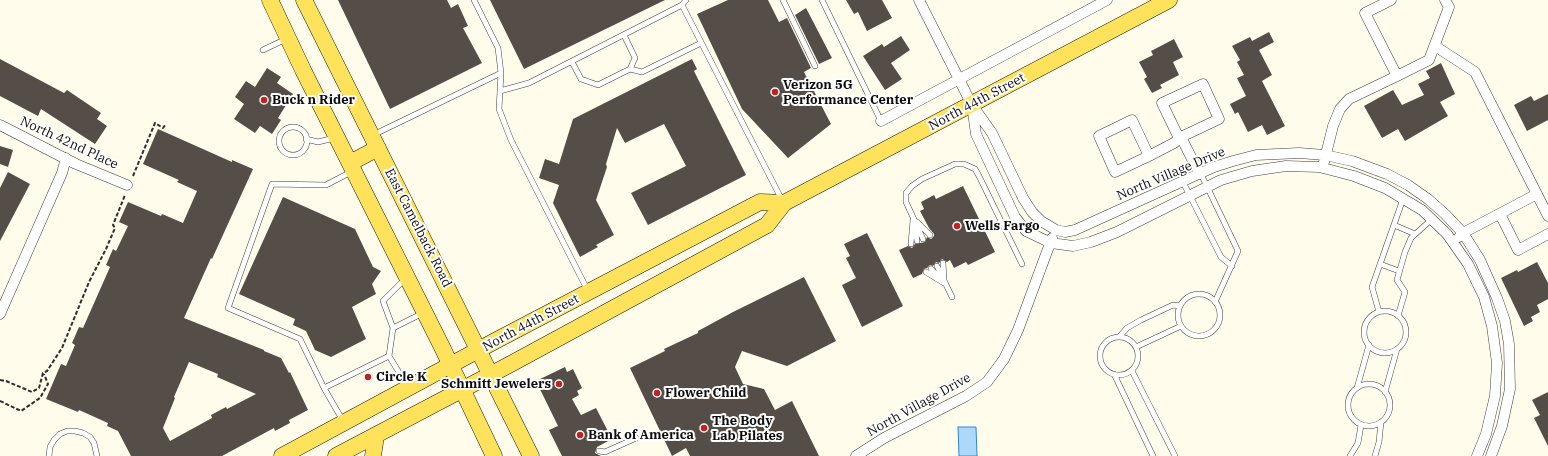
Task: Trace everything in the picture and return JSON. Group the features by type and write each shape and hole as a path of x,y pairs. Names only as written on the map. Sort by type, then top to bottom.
{"main road":[{"path":"270,0 337,138 451,365 494,456"},
{"name":"East Camelback Road","path":"304,0 492,374 531,456"},
{"name":"North 44th Street","path":"336,456 492,374 767,225 784,203 1169,0"},
{"path":"352,167 375,142"},
{"name":"North 44th Street","path":"282,456 760,202 784,203"},
{"path":"373,456 376,436"}],"street":[{"path":"919,0 972,105 988,126 1023,198 1032,212 1041,221 1056,230"},
{"path":"880,121 1107,0"},
{"path":"1391,0 1365,13 1397,76"},
{"path":"1323,168 1333,126 1340,108 1349,99 1430,60 1448,7 1445,0"},
{"path":"1435,46 1475,72 1548,216"},
{"path":"1149,156 1132,120 1099,136 1115,172 1149,156 1174,143 1181,137 1219,119 1203,84 1162,103 1177,134 1181,137 1201,174"},
{"path":"972,105 976,134 1015,217 1026,231 1050,243"},
{"name":"North 42nd Place","path":"0,125 76,164 127,184"},
{"name":"North Village Drive","path":"856,456 884,438 966,396 988,382 1004,360 1018,330 1056,230 1065,232 1075,230 1233,160 1256,155 1299,153 1352,161 1367,166 1408,185 1440,209 1463,233 1490,279 1505,321 1509,344 1510,389 1502,426 1491,456"},
{"path":"0,314 62,173 66,158"},
{"name":"North Village Drive","path":"1050,243 1073,246 1091,242 1117,232 1207,186 1236,175 1269,168 1286,166 1323,168 1372,182 1422,210 1447,234 1468,264 1484,297 1495,344 1497,363 1496,396 1486,434 1477,456"},
{"path":"1454,243 1463,233 1537,194"},
{"path":"1500,214 1518,250 1548,234"}],"lane":[{"path":"474,0 498,48 501,73 499,109 511,140 589,292"},
{"path":"500,91 529,83 572,62 682,5 686,0"},
{"path":"783,0 815,66"},
{"path":"822,0 880,121"},
{"path":"682,5 784,203"},
{"path":"624,35 634,58 630,69"},
{"path":"263,50 288,38"},
{"path":"572,62 581,79 598,85 630,69 642,72 701,43"},
{"path":"375,142 501,73"},
{"path":"289,128 298,129 305,135 306,140 306,144 302,151 294,155 290,155 282,150 279,142 281,133 289,128"},
{"path":"306,140 318,142 337,138"},
{"path":"923,239 906,202 906,193 912,186 922,179 955,164 964,164 975,169 1022,264"},
{"path":"344,422 324,388 300,339 228,308 272,184 326,185 352,167"},
{"path":"1201,174 1238,251 1215,302"},
{"path":"1183,182 1221,257 1232,266"},
{"path":"1379,312 1372,287 1403,199"},
{"path":"913,218 930,235"},
{"path":"913,218 917,241"},
{"path":"911,244 913,218"},
{"path":"1398,316 1405,292 1397,280 1410,238 1432,219"},
{"path":"1394,225 1415,234"},
{"path":"944,263 944,283"},
{"path":"1380,264 1399,271"},
{"path":"937,266 952,297"},
{"path":"932,269 944,283"},
{"path":"926,272 944,283"},
{"path":"407,277 383,301 393,328 389,356 408,388"},
{"path":"1196,294 1210,298 1215,302 1218,308 1219,321 1216,328 1205,336 1191,335 1186,332 1178,320 1180,306 1184,300 1196,294"},
{"path":"1120,336 1132,341 1136,347 1138,359 1132,371 1120,375 1108,371 1103,366 1100,355 1101,349 1109,340 1120,336 1127,328 1140,320 1173,305 1180,306"},
{"path":"1390,311 1398,316 1405,324 1405,338 1402,344 1391,352 1378,352 1369,345 1365,336 1364,329 1370,317 1379,312 1390,311"},
{"path":"393,328 424,313"},
{"path":"1136,347 1181,326"},
{"path":"1357,388 1369,345"},
{"path":"1385,392 1397,349"},
{"path":"324,388 389,356"},
{"path":"1132,371 1175,456"},
{"path":"1114,374 1154,456"},
{"path":"1366,384 1380,387 1385,392 1390,404 1389,411 1381,422 1375,425 1362,425 1356,421 1348,410 1350,396 1357,388 1366,384"},
{"path":"1375,456 1379,442 1381,422"},
{"path":"1350,456 1358,443 1362,425"},
{"path":"49,456 50,447 60,434 67,431 75,431 90,437 94,443 97,456"},
{"path":"599,451 604,454 636,438"}],"path":[{"path":"143,153 156,123 163,128 166,124"},
{"path":"0,380 32,392 39,388 43,373 47,371 62,348 89,282 115,228"},
{"path":"0,401 21,411 40,398 43,393 48,384 43,373"}],"water":[{"path":"958,427 976,427 977,456 959,456"}],"building":[{"path":"338,0 447,0 451,8 458,4 468,26 463,28 482,63 390,109"},
{"path":"490,0 665,0 524,69"},
{"name":"Verizon 5G Performance Center","path":"728,0 768,0 779,22 787,18 811,68 804,72 831,124 788,158 742,109 697,14"},
{"path":"846,0 882,0 892,18 867,31 858,12 854,14"},
{"path":"806,8 832,58 819,64 795,15"},
{"path":"1269,32 1274,42 1259,50 1272,75 1262,81 1285,126 1267,135 1262,125 1248,132 1238,112 1235,114 1230,104 1246,96 1237,78 1244,75 1237,62 1240,60 1232,46 1250,37 1252,41"},
{"path":"901,36 910,50 891,63 902,79 885,90 863,56 882,44 884,47"},
{"path":"1174,39 1183,57 1173,62 1179,75 1160,85 1162,88 1152,93 1144,79 1147,77 1139,62 1153,55 1151,51"},
{"path":"0,59 64,93 67,90 101,113 97,119 107,126 95,144 41,109 38,116 0,96"},
{"path":"692,59 697,69 694,71 746,175 648,225 631,193 686,166 664,124 625,143 617,128 606,164 607,167 596,200 614,235 596,245 598,247 580,257 553,203 559,185 539,178 545,159 559,164 573,119"},
{"path":"1441,63 1455,94 1440,102 1448,116 1405,141 1398,129 1382,138 1364,106 1393,90 1402,105 1424,95 1418,84 1430,78 1426,71"},
{"name":"Buck n Rider","path":"267,68 281,77 277,83 293,94 278,118 281,120 272,134 260,126 255,133 234,119 244,104 235,97 246,81 255,87"},
{"path":"1548,94 1548,120 1527,131 1514,105 1531,96 1534,101"},
{"path":"158,129 232,162 232,160 253,169 184,318 281,358 289,373 290,372 308,410 289,420 290,423 275,431 274,428 222,456 131,456 118,431 107,426 108,423 79,410 78,412 46,399 61,364 66,366 75,345 72,343 79,327 83,328 110,267 106,265 113,249 116,251 128,226 119,222 128,202 161,216 162,214 183,223 197,191 177,182 179,180 143,164","holes":["189,362 218,374 217,377 256,394 227,409 226,407 211,415 212,418 170,441 163,428"]},
{"path":"0,146 13,150 8,167 0,164"},
{"path":"8,172 30,184 0,241 0,188"},
{"name":"Wells Fargo","path":"963,186 995,252 968,265 966,262 954,268 950,260 947,262 942,259 939,263 936,262 933,266 930,265 924,269 922,274 913,278 899,250 908,246 912,248 915,244 925,242 927,237 931,239 934,236 920,211 924,209 921,202 934,195 936,199"},
{"path":"283,197 355,229 373,267 381,271 372,284 376,294 352,307 366,339 331,357 315,350 306,331 293,325 295,319 239,294"},
{"path":"867,233 903,306 862,327 842,285 856,278 846,258 850,256 844,244"},
{"path":"1537,262 1548,283 1548,299 1537,305 1540,312 1531,317 1533,321 1524,326 1501,278 1517,270 1518,272"},
{"path":"804,277 836,341 787,366 742,351 735,367 743,384 764,389 775,410 792,401 819,456 690,456 686,448 672,456 630,368 665,351 664,349 698,333 698,331 733,312"},
{"path":"565,367 567,372 573,369 582,388 577,391 579,395 572,399 581,415 596,408 612,439 597,447 595,453 601,456 562,456 549,430 558,426 536,381"},
{"path":"1548,392 1548,446 1534,418 1540,415 1532,400"}],"place":[{"name":"Verizon 5G Performance Center","path":"775,92"},
{"name":"Buck n Rider","path":"264,100"},
{"name":"Wells Fargo","path":"957,226"},
{"name":"Circle K","path":"368,377"},
{"name":"Schmitt Jewelers","path":"559,384"},
{"name":"Flower Child","path":"657,393"},
{"name":"The Body Lab Pilates","path":"704,428"},
{"name":"Bank of America","path":"580,435"}]}
